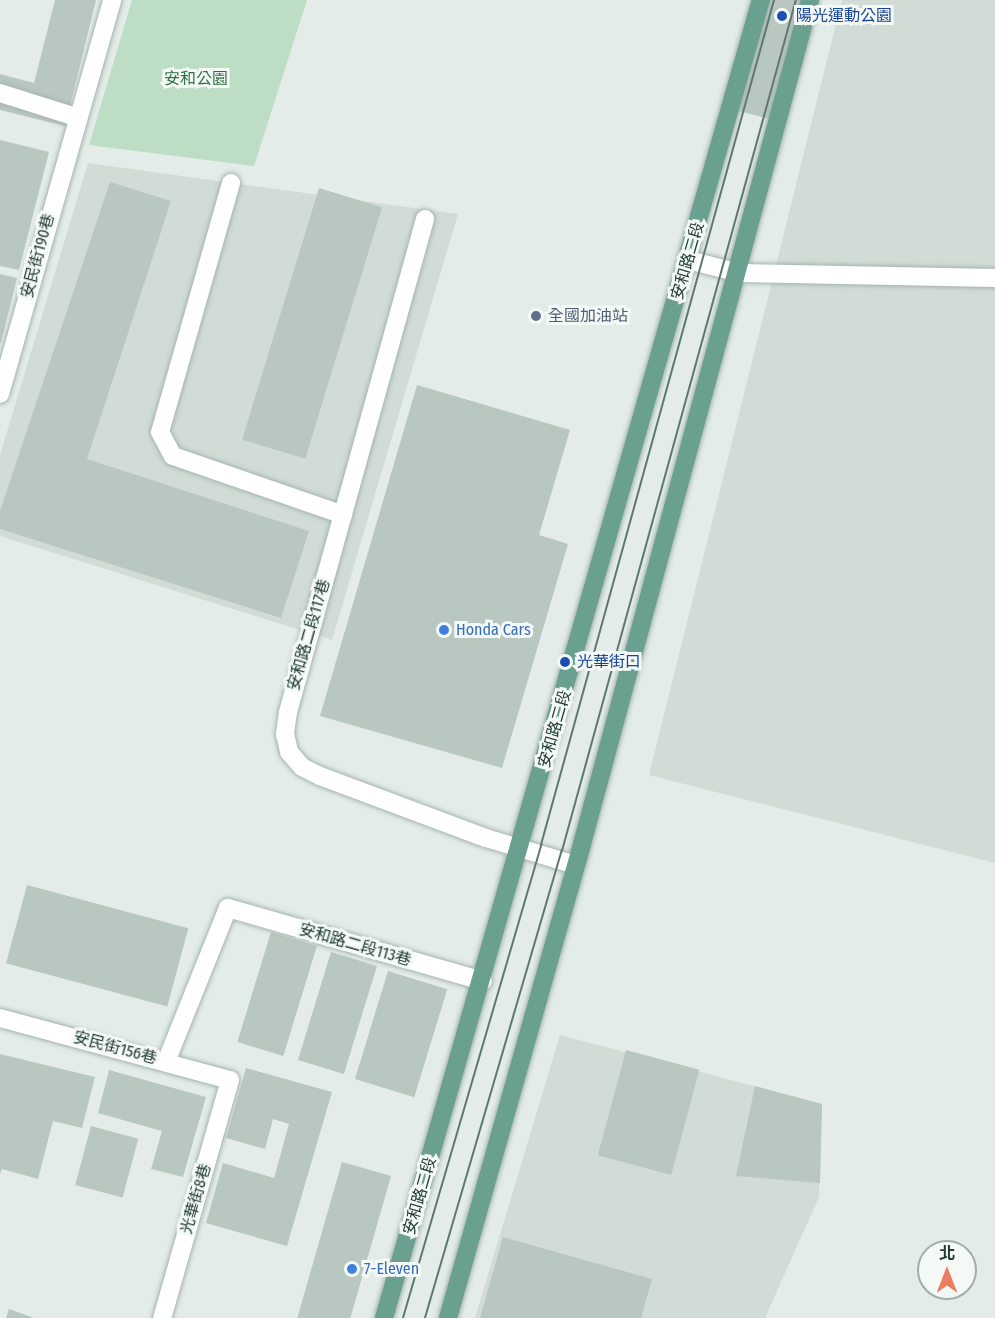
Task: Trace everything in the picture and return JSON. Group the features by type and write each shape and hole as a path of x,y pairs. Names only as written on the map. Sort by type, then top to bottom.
{"main road":[{"name":"安和路二段","path":"384,1318 483,981 761,0"},
{"path":"448,1318 739,273 810,0"}],"street":[{"name":"安民街190巷","path":"0,394 76,117 112,0"},
{"path":"0,93 76,117"},
{"path":"231,183 160,432 173,456 343,515"},
{"name":"安和路二段117巷","path":"425,219 288,712 285,734 289,752 302,767 320,776 520,849 576,865"},
{"path":"688,260 739,273 995,278"},
{"name":"安和路二段113巷","path":"166,1062 228,908 483,981"},
{"name":"安民街156巷","path":"0,1018 230,1080"},
{"name":"光華街8巷","path":"162,1318 230,1080"}],"shaded area":[{"path":"842,0 995,0 995,863 649,775"},
{"path":"88,163 458,214 332,640 0,536 0,455"},
{"path":"560,1035 822,1104 819,1197 765,1318 475,1318"}],"green space":[{"name":"安和公園","path":"132,0 307,0 254,166 89,145"}],"building":[{"path":"55,0 96,0 65,126 0,110 0,74 34,83"},
{"path":"753,0 818,0 785,123 723,107"},
{"path":"0,140 49,152 19,270 0,266"},
{"path":"110,182 171,201 87,459 309,531 281,618 0,529 0,511"},
{"path":"319,188 382,207 305,459 242,440"},
{"path":"0,274 17,278 1,343 0,343"},
{"name":"Honda Cars","path":"417,385 570,430 539,535 568,544 502,768 320,716"},
{"path":"27,885 188,928 167,1006 6,963"},
{"path":"271,932 317,946 283,1056 237,1042"},
{"path":"331,952 377,966 344,1074 298,1060"},
{"path":"388,971 447,989 414,1097 355,1079"},
{"path":"626,1050 699,1070 671,1175 598,1155"},
{"path":"0,1054 95,1077 82,1128 53,1121 38,1179 2,1169 0,1174"},
{"path":"246,1068 332,1092 287,1246 206,1223 223,1163 274,1178 289,1124 273,1119 265,1149 226,1138"},
{"path":"109,1070 206,1097 183,1177 151,1169 162,1131 98,1113"},
{"path":"755,1086 822,1104 820,1183 736,1176"},
{"path":"91,1126 138,1139 123,1198 75,1185"},
{"path":"342,1162 391,1176 350,1318 297,1318"},
{"path":"503,1237 652,1279 641,1318 480,1318"},
{"path":"9,1309 34,1318 6,1318"}],"tram line":[{"path":"403,1318 541,845 774,0"},
{"path":"425,1318 562,851 796,0"}],"place":[{"name":"陽光運動公園","path":"782,16"},
{"name":"全國加油站","path":"536,316"},
{"name":"Honda Cars","path":"444,630"},
{"name":"光華街口","path":"565,662"},
{"name":"7-Eleven","path":"352,1269"}]}
